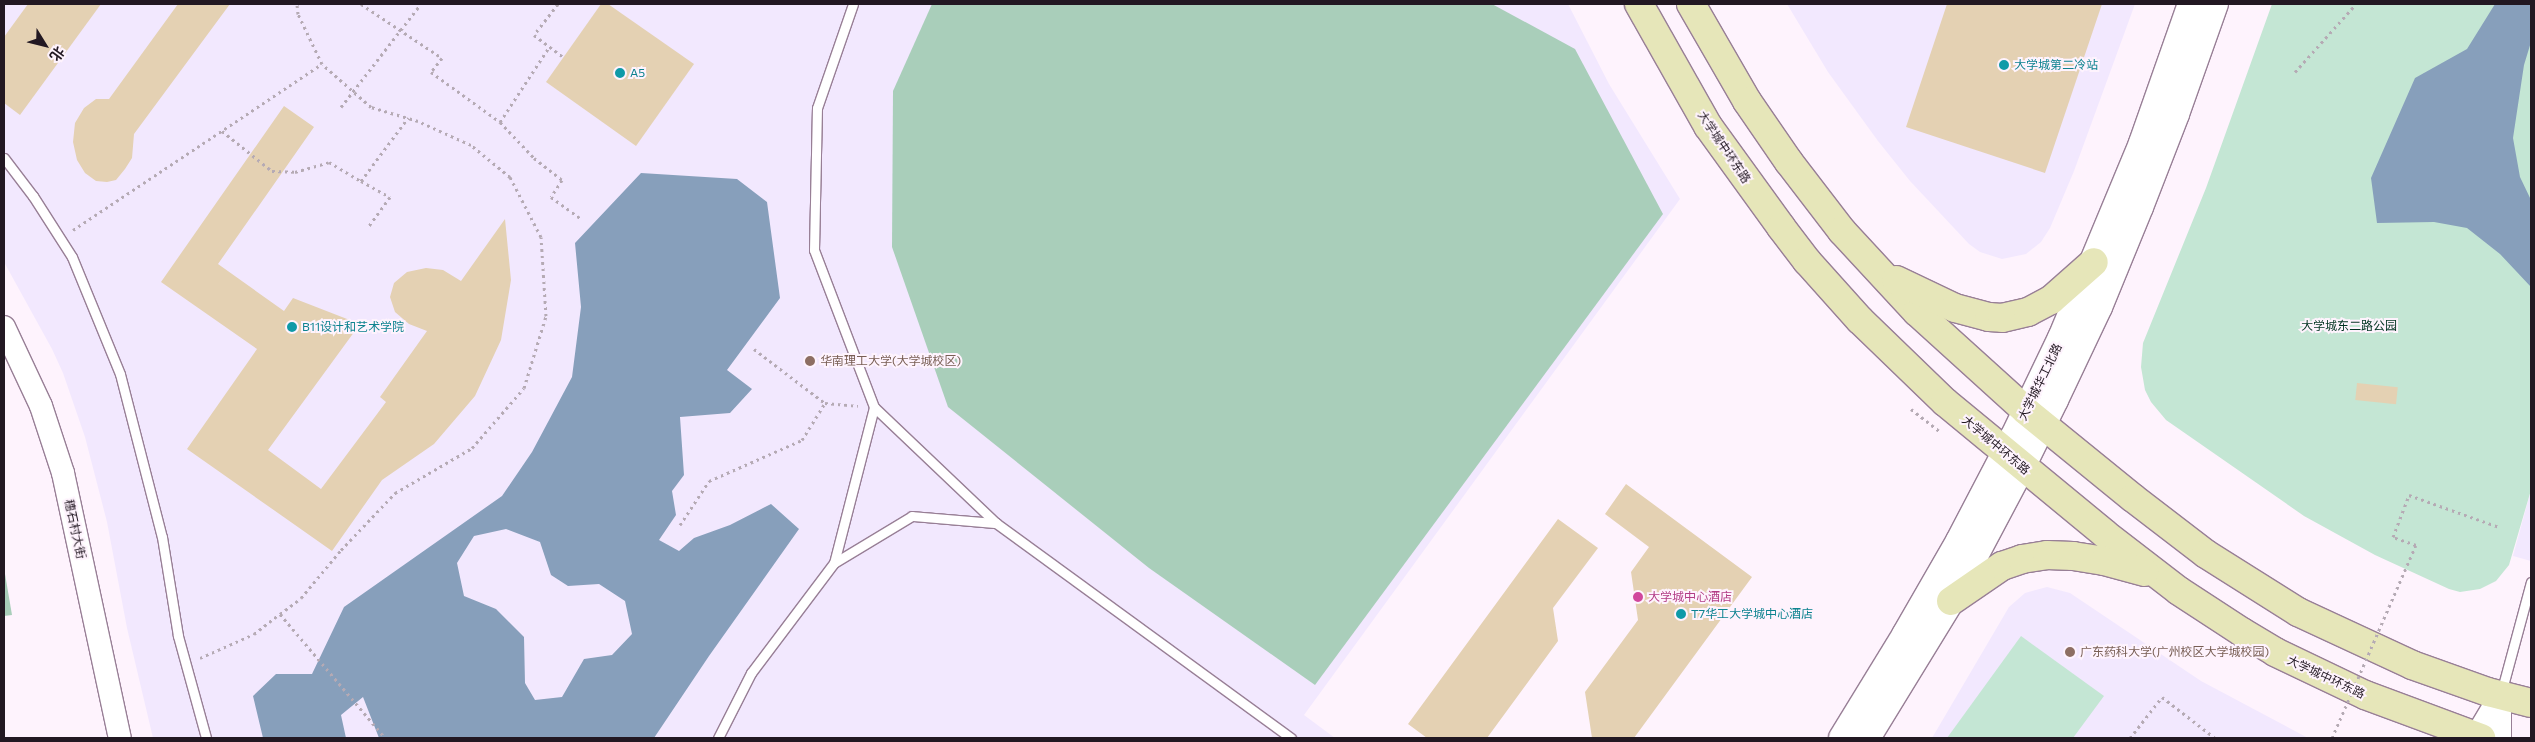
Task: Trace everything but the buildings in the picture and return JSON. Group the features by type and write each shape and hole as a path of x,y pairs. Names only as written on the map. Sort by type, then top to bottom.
{"main road":[{"name":"大学城中环东路","path":"1639,4 1708,126 1752,189 1807,261 1884,345 1945,402 2013,460 2161,578 2242,632 2311,670 2392,707 2483,738"},
{"path":"1691,4 1747,101 1817,199 1875,267 1947,341 2034,418 2174,530 2266,593 2331,629 2384,654 2449,679 2500,696 2531,703"},
{"name":"大学城华工北路","path":"2034,418 2146,134 2191,4"},
{"name":"大学城华工北路","path":"1867,738 1951,600 2013,460 2034,418 2099,306 2176,114 2214,4"},
{"path":"1875,267 1907,287 1955,308 1989,317 2002,318 2028,312 2051,300 2094,262"},
{"name":"大学城华工北路","path":"1842,738 2013,460"},
{"path":"1951,600 2002,566 2022,559 2047,555 2073,556 2104,561 2161,578"}],"street":[{"name":"穗石村大街","path":"4,327 41,406 63,473 120,738"},
{"path":"2483,738 2500,696"}],"lane":[{"path":"853,4 817,108 814,250 874,407 996,524 1291,738"},
{"path":"4,158 33,196 72,257 120,374 162,537 178,636 206,738"},
{"path":"834,563 874,407"},
{"path":"718,738 751,673 834,563 912,516 996,524"},
{"path":"2500,696 2531,582"}],"path":[{"path":"186,664 254,634 301,598 341,550 394,493 472,448 524,388 546,316 541,237 510,177 471,145 408,118 371,108 322,64 298,14 297,4"},
{"path":"361,4 442,58 432,72 500,122 534,158 562,180 552,197 580,218"},
{"path":"341,107 421,4"},
{"path":"558,4 534,35 563,57"},
{"path":"2295,72 2356,4"},
{"path":"500,122 550,46"},
{"path":"72,230 322,64"},
{"path":"361,181 408,118"},
{"path":"222,131 272,171 295,172 329,162 390,197 368,227"},
{"path":"754,349 825,403 874,407"},
{"path":"680,525 709,481 802,440 825,403"},
{"path":"2332,738 2416,545 2394,536 2409,495 2499,527"},
{"path":"280,614 386,738"},
{"path":"2130,738 2162,697 2215,738"}],"shaded area":[{"name":"华南理工大学(大学城校区)","path":"4,4 1568,4 1609,84 1680,199 1304,715 1335,738 153,738 127,628 107,522 85,437 63,373 52,349 4,262"},
{"path":"1787,4 2135,4 2074,171 2050,228 2041,242 2026,254 2002,259 1980,252 1969,244 1910,181 1878,141 1828,72"},
{"path":"2531,490 2531,561 2513,556"},
{"name":"广东药科大学(广州校区大学城校园)","path":"2047,587 2070,593 2201,681 2308,738 1932,738 2009,607 2025,593"}],"green space":[{"path":"932,4 1492,4 1575,49 1663,214 1315,685 1149,568 948,407 892,247 893,91"},
{"name":"大学城东二路公园","path":"2272,4 2531,4 2531,490 2509,565 2496,581 2480,589 2460,592 2449,589 2375,555 2304,516 2166,420 2151,402 2145,390 2141,367 2143,343 2206,188"},
{"path":"4,568 12,615 4,616"},
{"path":"2021,636 2104,696 2073,738 1947,738"}],"water":[{"path":"2495,4 2531,4 2531,42 2524,65 2513,138 2520,177 2531,200 2531,287 2500,254 2467,228 2434,222 2377,223 2371,178 2415,78 2467,49"},
{"path":"641,173 737,179 767,202 780,298 727,370 752,389 730,413 680,417 684,475 672,491 676,515 659,540 679,551 694,538 730,525 771,504 799,529 709,656 654,738 379,738 363,697 341,715 346,738 263,738 253,696 276,674 312,674 344,607 502,496 532,452 572,377 581,307 575,243","holes":["506,529 540,542 551,575 568,586 599,584 625,601 632,634 612,655 584,659 562,697 535,700 525,683 524,637 496,609 464,596 457,563 474,536"]}],"place":[{"name":"大学城第二冷站","path":"2004,65"},
{"name":"A5","path":"620,73"},
{"name":"B11设计和艺术学院","path":"292,327"},
{"name":"华南理工大学(大学城校区)","path":"810,361"},
{"name":"大学城中心酒店","path":"1638,597"},
{"name":"T7华工大学城中心酒店","path":"1681,614"},
{"name":"广东药科大学(广州校区大学城校园)","path":"2070,652"}]}
